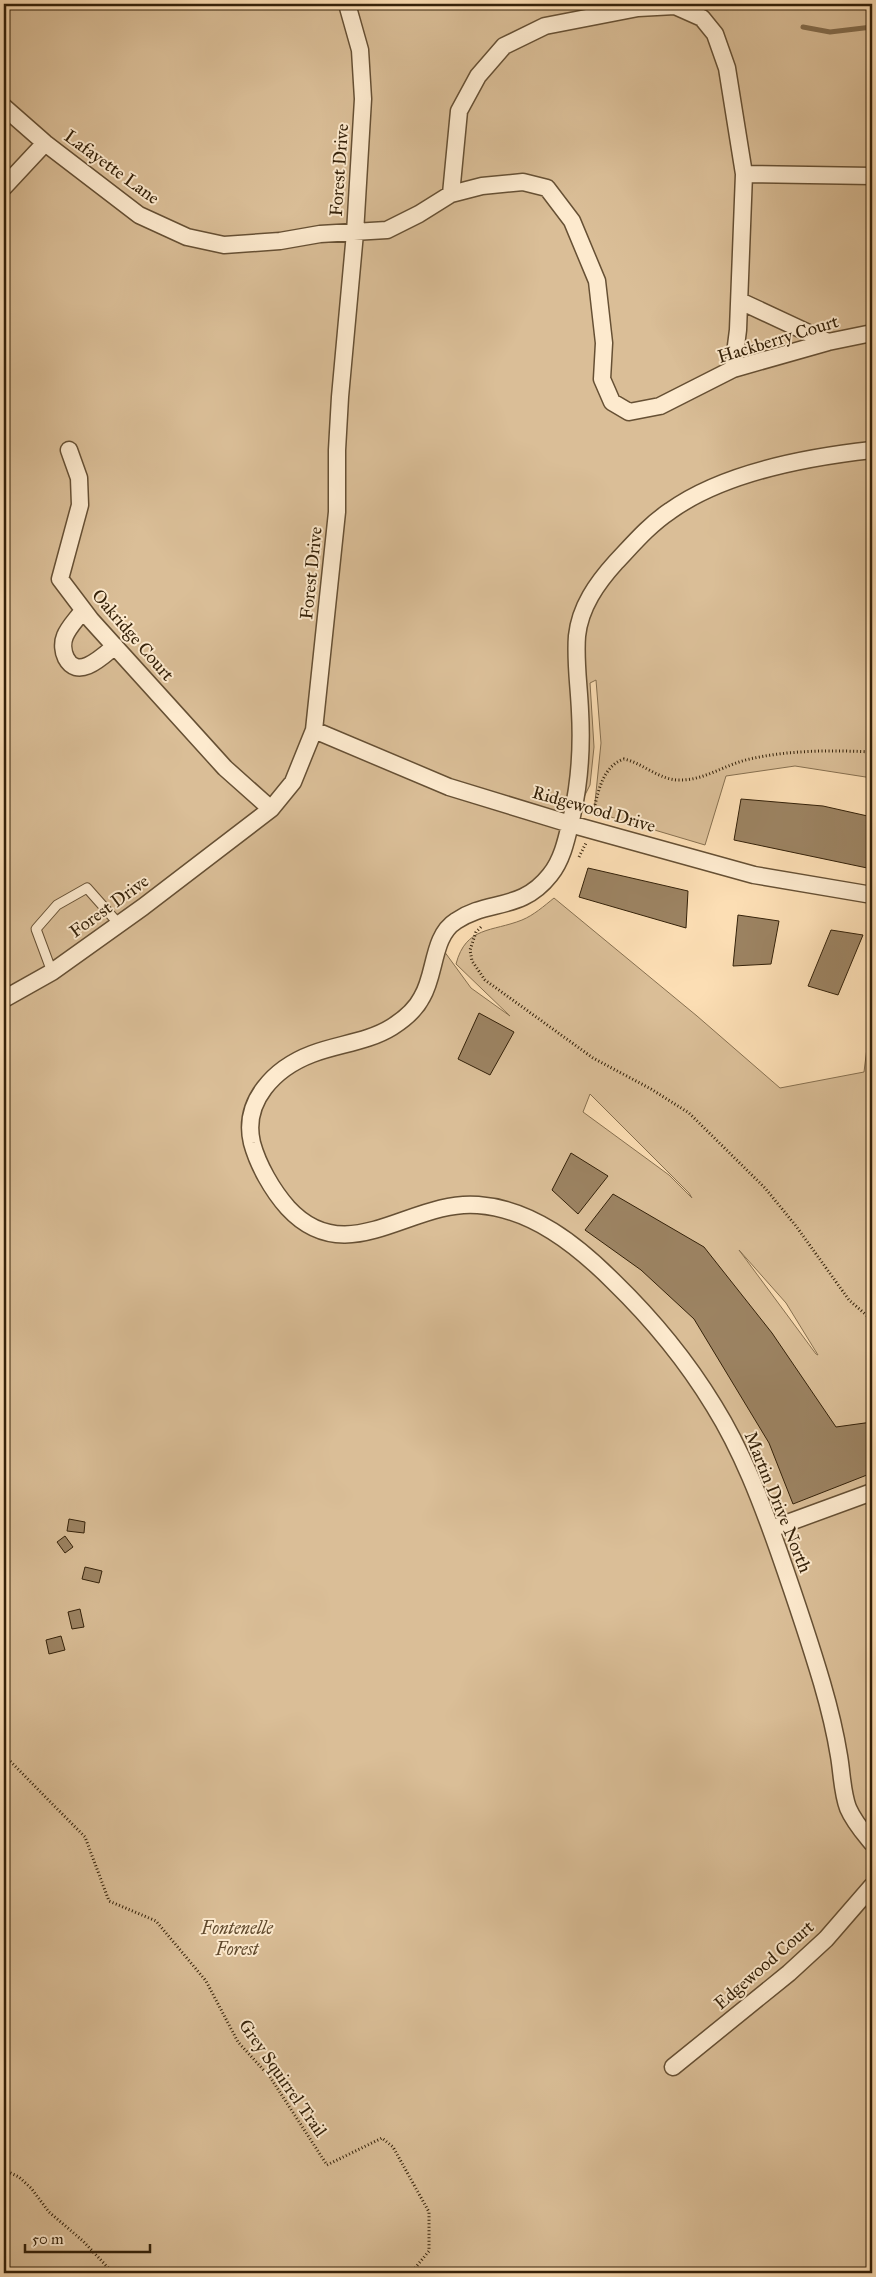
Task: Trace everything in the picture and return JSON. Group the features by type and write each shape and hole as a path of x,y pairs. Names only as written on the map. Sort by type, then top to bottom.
{"street":[{"name":"Forest Drive","path":"4,999 52,972 151,901 271,809 293,782 314,730 337,512 337,450 340,397 355,233 363,99 360,50 347,4"},
{"path":"451,194 460,111 478,76 504,46 545,26 638,8 675,6 702,18 715,34 727,68 744,174 740,301 733,369"},
{"name":"Lafayette Lane","path":"4,107 45,143 139,215 188,236 224,245 280,242 320,234 355,233"},
{"path":"4,187 45,143"},
{"path":"744,174 872,176"},
{"name":"Hackberry Court","path":"355,233 387,230 419,214 451,194 482,186 524,182 547,188 572,221 597,281 604,343 602,379 612,402 629,412 660,406 733,369 828,342 872,334"},
{"path":"740,301 828,342"},
{"name":"Oakridge Court","path":"70,450 79,478 80,505 60,579 114,646 224,768 271,809"},
{"name":"Martin Drive North","path":"872,450 799,461 735,480 692,497 655,522 604,575 590,595 577,630 576,652 582,747 579,785 563,850 555,868 543,883 529,895 512,903 472,912 458,919 447,928 423,997 412,1011 397,1024 364,1040 310,1054 272,1078 263,1089 254,1106 251,1139 265,1173 284,1204 300,1218 319,1230 347,1235 364,1233 446,1207 472,1204 522,1214 545,1226 574,1246 609,1277 648,1316 694,1375 734,1442 748,1472 800,1613 827,1701 849,1810 858,1827 872,1843"},
{"path":"84,610 65,636 63,653 68,663 80,668 89,665 98,661 114,646"},
{"name":"Ridgewood Drive","path":"314,730 449,788 570,824 754,875 872,895"},
{"path":"770,1529 872,1492"},
{"name":"Edgewood Court","path":"673,2067 790,1973 826,1940 872,1886"}],"lane":[{"path":"52,972 36,930 57,905 87,888 118,923"}],"path":[{"path":"589,829 607,770 617,761 624,759 668,778 679,780 700,777 736,762 770,756 872,752"},
{"path":"476,932 470,950 472,961 485,980 593,1058 671,1101 696,1119 765,1188 796,1226 849,1300 872,1320"},
{"name":"Grey Squirrel Trail","path":"4,1759 9,1760 85,1837 109,1900 156,1921 206,1981 238,2042 270,2077 327,2166 382,2138 393,2147 429,2212 429,2251 411,2273"},
{"path":"4,2170 19,2177 31,2188 49,2212 83,2241 113,2273"}],"green space":[{"name":"Fontenelle Forest","path":"4,4 872,4 872,778 795,766 726,776 705,845 594,812 601,743 596,680 590,683 594,747 590,785 581,803 560,874 548,889 533,901 516,909 476,919 462,925 451,935 444,951 471,988 510,1016 456,964 460,952 473,937 482,932 526,918 554,898 697,1016 780,1088 864,1072 872,1007 872,2273 4,2273","holes":["590,1094 689,1193 692,1198 669,1175 583,1112","739,1250 786,1303 818,1355 816,1354"]}],"building":[{"path":"741,799 823,806 872,817 872,869 734,840"},
{"path":"588,868 688,891 686,928 579,897"},
{"path":"738,915 779,921 771,964 733,966"},
{"path":"831,930 863,935 838,995 808,986"},
{"path":"479,1013 514,1032 490,1075 458,1059"},
{"path":"571,1153 608,1176 578,1214 552,1190"},
{"path":"613,1194 704,1247 772,1333 836,1427 872,1422 872,1473 793,1504 769,1443 694,1319 641,1270 585,1230"},
{"path":"69,1519 85,1522 84,1533 67,1531"},
{"path":"65,1536 73,1547 65,1553 57,1542"},
{"path":"85,1567 102,1571 99,1583 82,1579"},
{"path":"80,1609 84,1627 72,1629 68,1612"},
{"path":"61,1636 65,1650 49,1654 46,1640"}],"waterway":[{"path":"803,27 830,32 872,27"}]}
